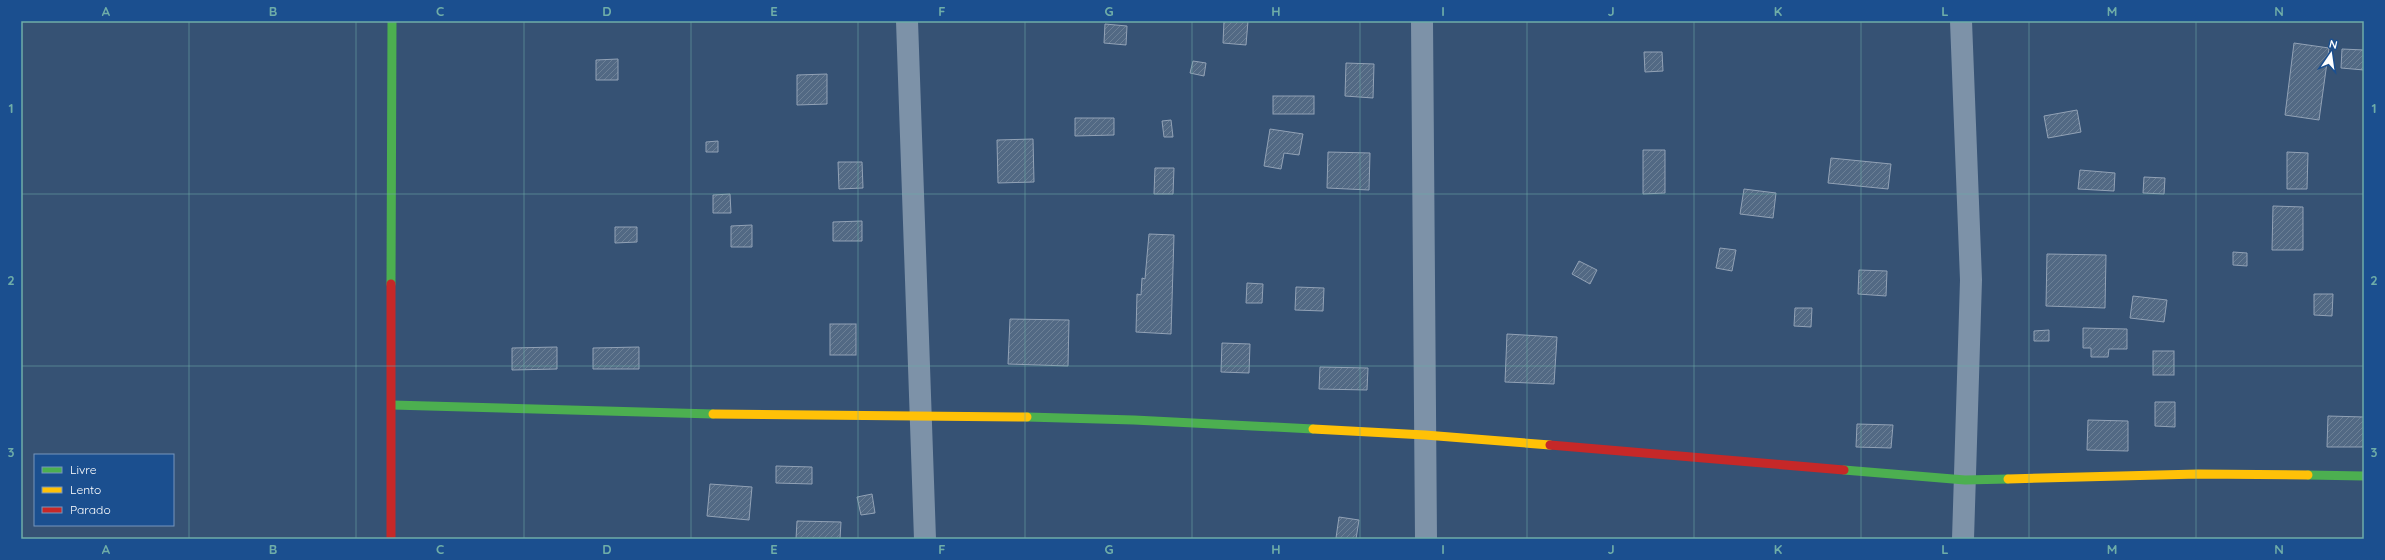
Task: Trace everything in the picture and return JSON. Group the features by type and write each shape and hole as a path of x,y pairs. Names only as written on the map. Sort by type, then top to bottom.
{"street":[{"path":"391,539 392,21"},
{"path":"907,21 922,415 925,539"},
{"path":"1422,21 1426,539"},
{"path":"1961,21 1971,280 1963,539"},
{"path":"392,405 643,413 922,415 1134,420 1425,435 1965,480 2198,474 2364,476"}],"building":[{"path":"1224,21 1248,21 1246,45 1223,43"},
{"path":"1105,24 1127,26 1126,45 1104,43"},
{"path":"2294,43 2329,48 2319,120 2285,115"},
{"path":"2342,49 2364,50 2364,70 2341,68"},
{"path":"1644,52 1662,52 1663,71 1645,72"},
{"path":"618,59 618,80 596,80 596,60"},
{"path":"1193,61 1206,63 1204,76 1190,73"},
{"path":"1346,63 1374,64 1373,98 1345,96"},
{"path":"827,74 827,104 797,105 797,75"},
{"path":"1273,96 1314,96 1314,114 1273,114"},
{"path":"2077,110 2081,132 2048,138 2044,116"},
{"path":"1075,118 1114,118 1114,135 1075,136"},
{"path":"1171,120 1173,137 1164,137 1162,121"},
{"path":"1270,129 1303,134 1299,155 1284,153 1281,169 1264,166"},
{"path":"1033,139 1034,182 998,183 997,140"},
{"path":"718,141 718,152 706,152 706,142"},
{"path":"1643,150 1665,150 1665,193 1643,194"},
{"path":"1328,152 1370,153 1369,190 1327,188"},
{"path":"2287,152 2308,153 2307,189 2287,189"},
{"path":"1831,158 1891,164 1888,189 1828,183"},
{"path":"838,162 862,162 863,188 839,189"},
{"path":"1155,168 1174,168 1173,194 1154,194"},
{"path":"2080,170 2115,173 2114,191 2078,189"},
{"path":"2144,177 2165,178 2164,194 2143,193"},
{"path":"1744,189 1776,193 1773,218 1740,214"},
{"path":"730,194 731,213 713,213 713,195"},
{"path":"2273,206 2303,207 2303,250 2272,250"},
{"path":"862,221 862,241 833,241 833,222"},
{"path":"752,225 752,247 731,247 731,226"},
{"path":"615,227 637,227 637,242 615,243"},
{"path":"1149,234 1174,235 1171,334 1136,332 1137,294 1141,295 1142,278 1145,279"},
{"path":"1720,248 1736,250 1732,271 1716,268"},
{"path":"2233,252 2247,253 2247,266 2233,265"},
{"path":"2047,254 2106,255 2105,308 2046,306"},
{"path":"1579,261 1597,270 1590,284 1572,274"},
{"path":"1859,270 1887,271 1886,296 1858,294"},
{"path":"1247,283 1263,284 1262,303 1246,303"},
{"path":"1296,287 1324,288 1323,311 1295,310"},
{"path":"2314,294 2333,294 2332,316 2314,315"},
{"path":"2133,296 2167,300 2164,322 2130,318"},
{"path":"1795,308 1812,308 1811,327 1794,326"},
{"path":"1010,319 1069,320 1068,366 1008,364"},
{"path":"830,324 856,324 856,355 830,355"},
{"path":"2083,328 2127,329 2127,349 2109,349 2108,357 2091,357 2091,348 2083,348"},
{"path":"2049,330 2049,341 2034,341 2034,331"},
{"path":"1507,334 1557,337 1554,384 1505,382"},
{"path":"1222,343 1250,344 1249,373 1221,372"},
{"path":"557,347 557,369 512,370 512,348"},
{"path":"639,347 639,369 593,369 593,348"},
{"path":"2153,351 2174,351 2174,375 2153,375"},
{"path":"1320,367 1368,368 1367,390 1319,389"},
{"path":"2155,402 2175,402 2175,427 2155,426"},
{"path":"2328,416 2364,417 2364,447 2327,447"},
{"path":"2088,420 2128,421 2128,451 2087,450"},
{"path":"1857,424 1893,425 1891,448 1856,447"},
{"path":"776,466 812,467 812,484 776,483"},
{"path":"710,484 752,487 749,520 707,516"},
{"path":"872,494 875,513 861,515 857,497"},
{"path":"1339,517 1359,520 1356,539 1336,538"},
{"path":"797,521 841,522 840,539 796,539"}],"traffic: fast":[{"path":"391,284 392,21"},
{"path":"392,405 713,414"},
{"path":"1027,417 1134,420 1313,429"},
{"path":"1844,470 1965,480 2008,479"},
{"path":"2308,475 2364,476"}],"traffic: slow":[{"path":"713,414 1027,417"},
{"path":"1313,429 1425,435 1550,445"},
{"path":"2008,479 2198,474 2308,475"}],"traffic: jam":[{"path":"391,284 391,539"},
{"path":"1550,445 1844,470"}]}
